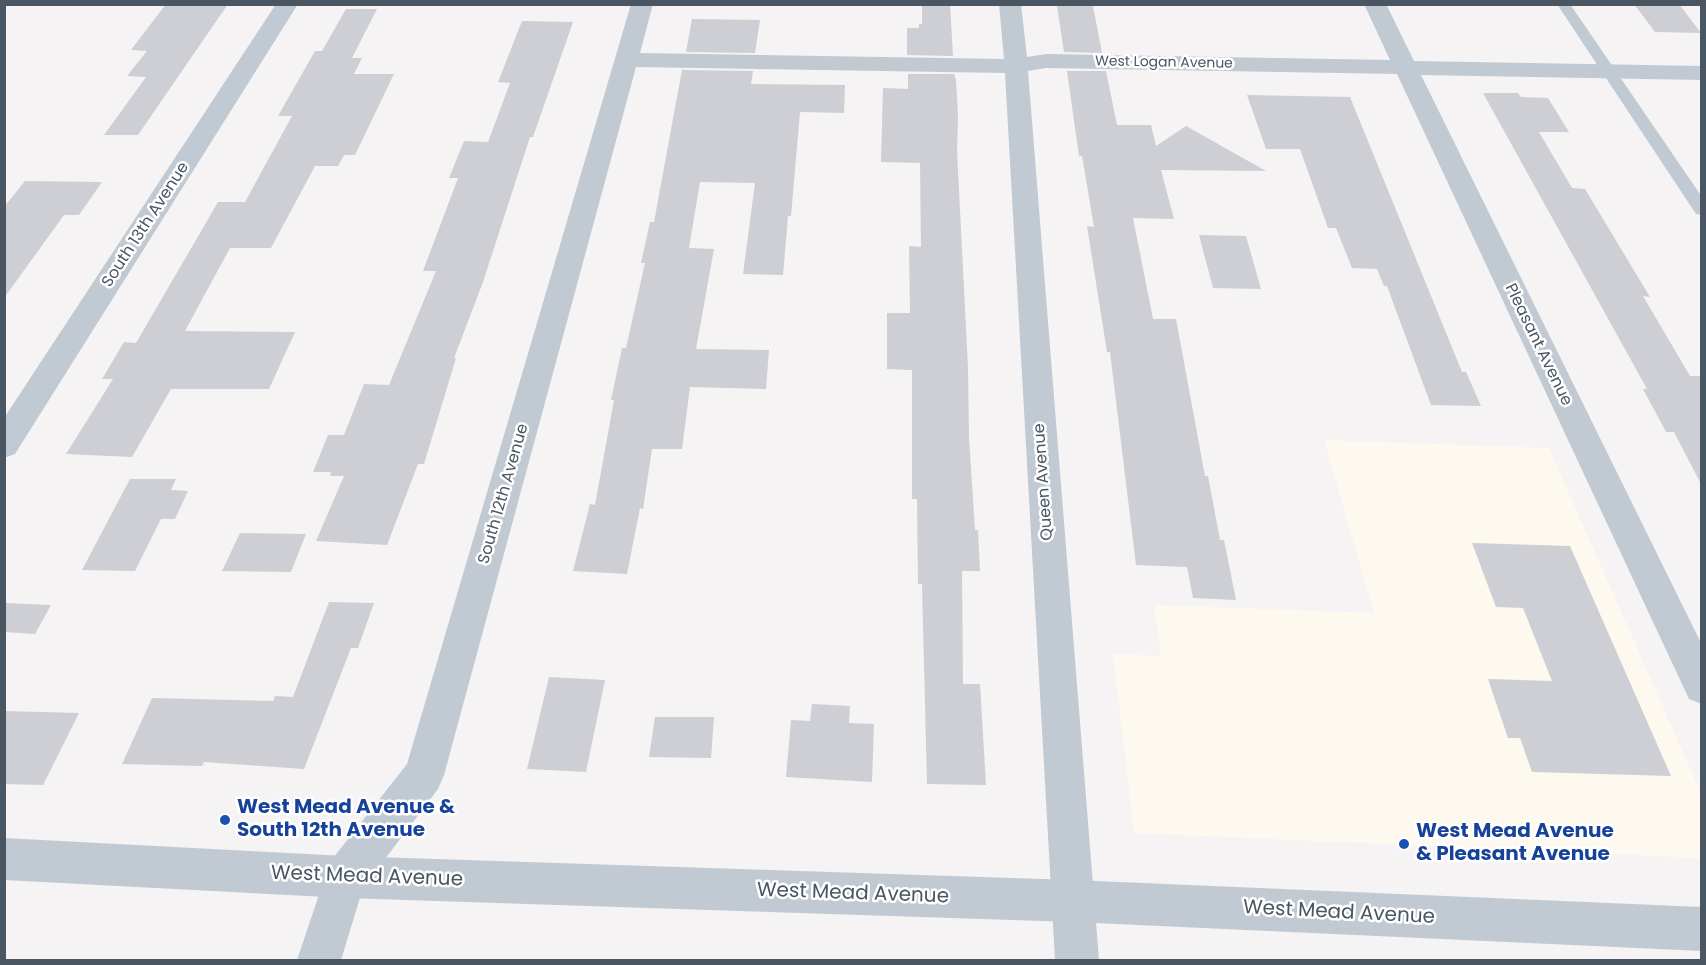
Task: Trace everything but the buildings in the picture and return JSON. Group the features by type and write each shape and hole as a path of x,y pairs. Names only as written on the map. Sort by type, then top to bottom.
{"street":[{"name":"South 13th Avenue","path":"4,445 287,4"},
{"name":"South 12th Avenue","path":"319,960 345,877 424,775 642,4"},
{"name":"Queen Avenue","path":"1010,4 1077,960"},
{"name":"Pleasant Avenue","path":"1375,4 1701,686"},
{"name":"West Logan Avenue","path":"627,60 1016,66 1046,61 1701,73"},
{"name":"West Mead Avenue","path":"4,859 345,877 1072,901 1701,929"}],"lane":[{"path":"1563,4 1701,210"}],"shaded area":[{"path":"1324,440 1549,448 1701,793 1701,858 1134,833 1113,654 1161,656 1154,605 1374,613"}],"place":[{"name":"West Mead Avenue & South 12th Avenue","path":"225,820"},
{"name":"West Mead Avenue & Pleasant Avenue","path":"1404,844"}]}
